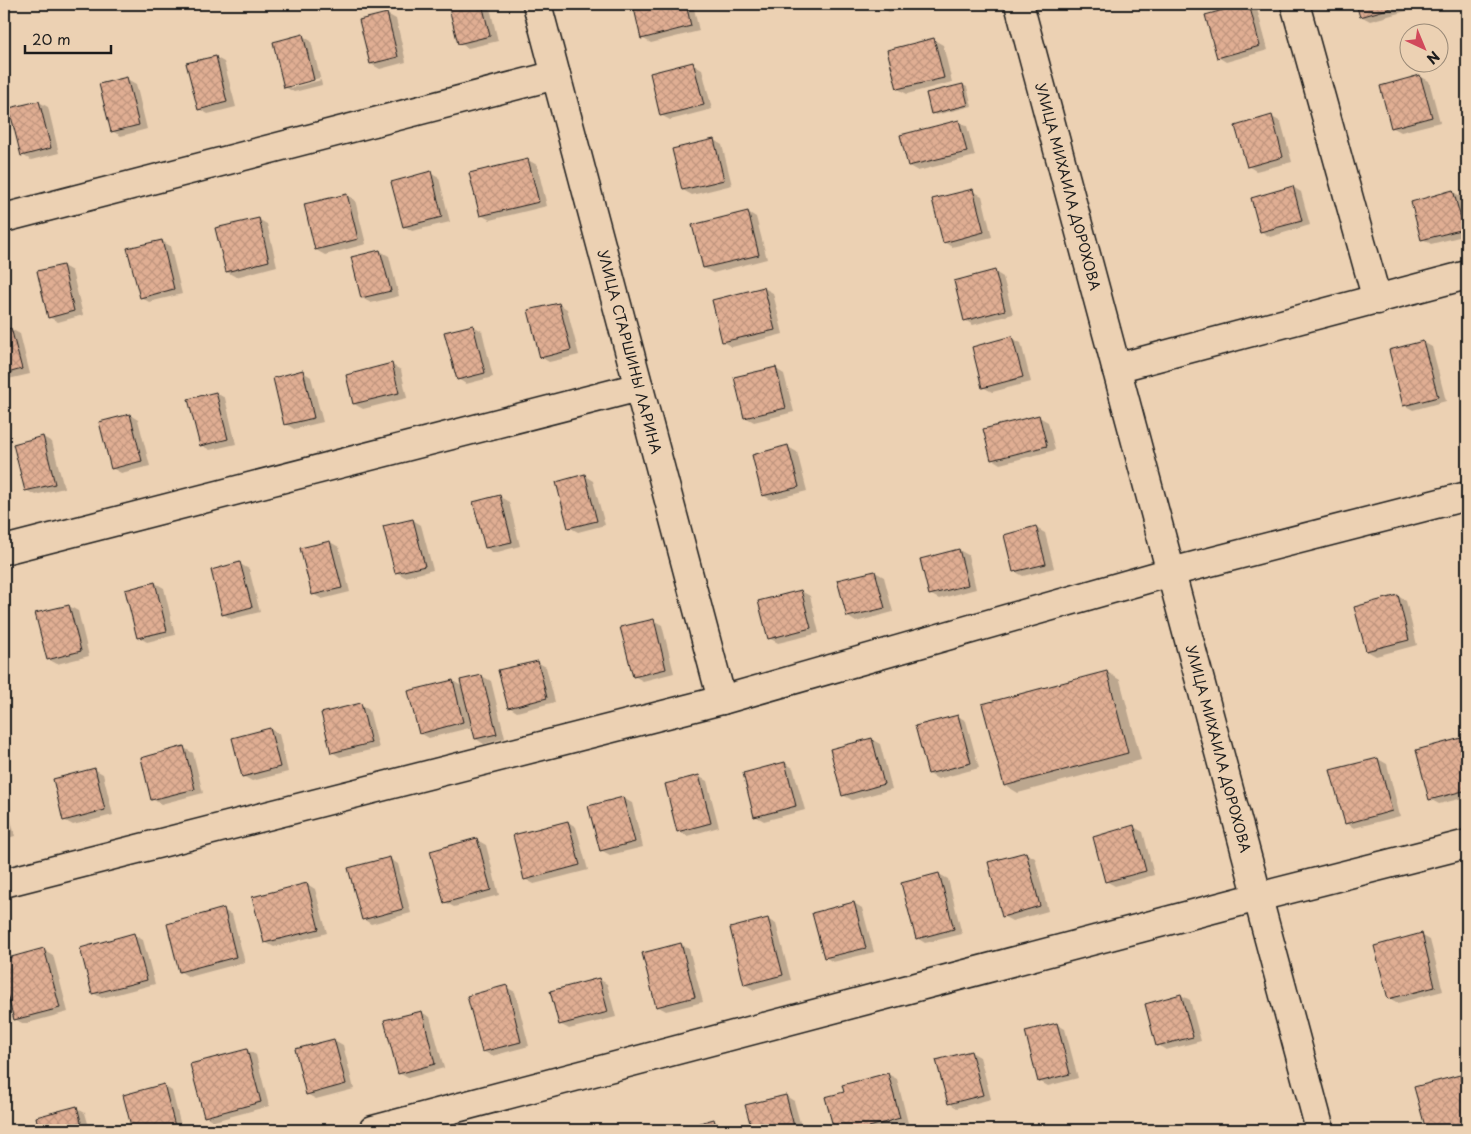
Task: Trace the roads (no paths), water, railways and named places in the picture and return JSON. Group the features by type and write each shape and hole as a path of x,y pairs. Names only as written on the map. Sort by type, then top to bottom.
{"street":[{"name":"УЛИЦА СТАРШИНЫ ЛАРИНА","path":"536,4 722,700"},
{"name":"УЛИЦА МИХАИЛА ДОРОХОВА","path":"1019,4 1320,1130"},
{"path":"1295,4 1377,300"},
{"path":"4,218 556,75"},
{"path":"1116,368 1467,275"},
{"path":"4,550 639,387"},
{"path":"4,883 722,700 1171,572 1467,496"},
{"path":"373,1130 1258,897 1467,844"}]}
